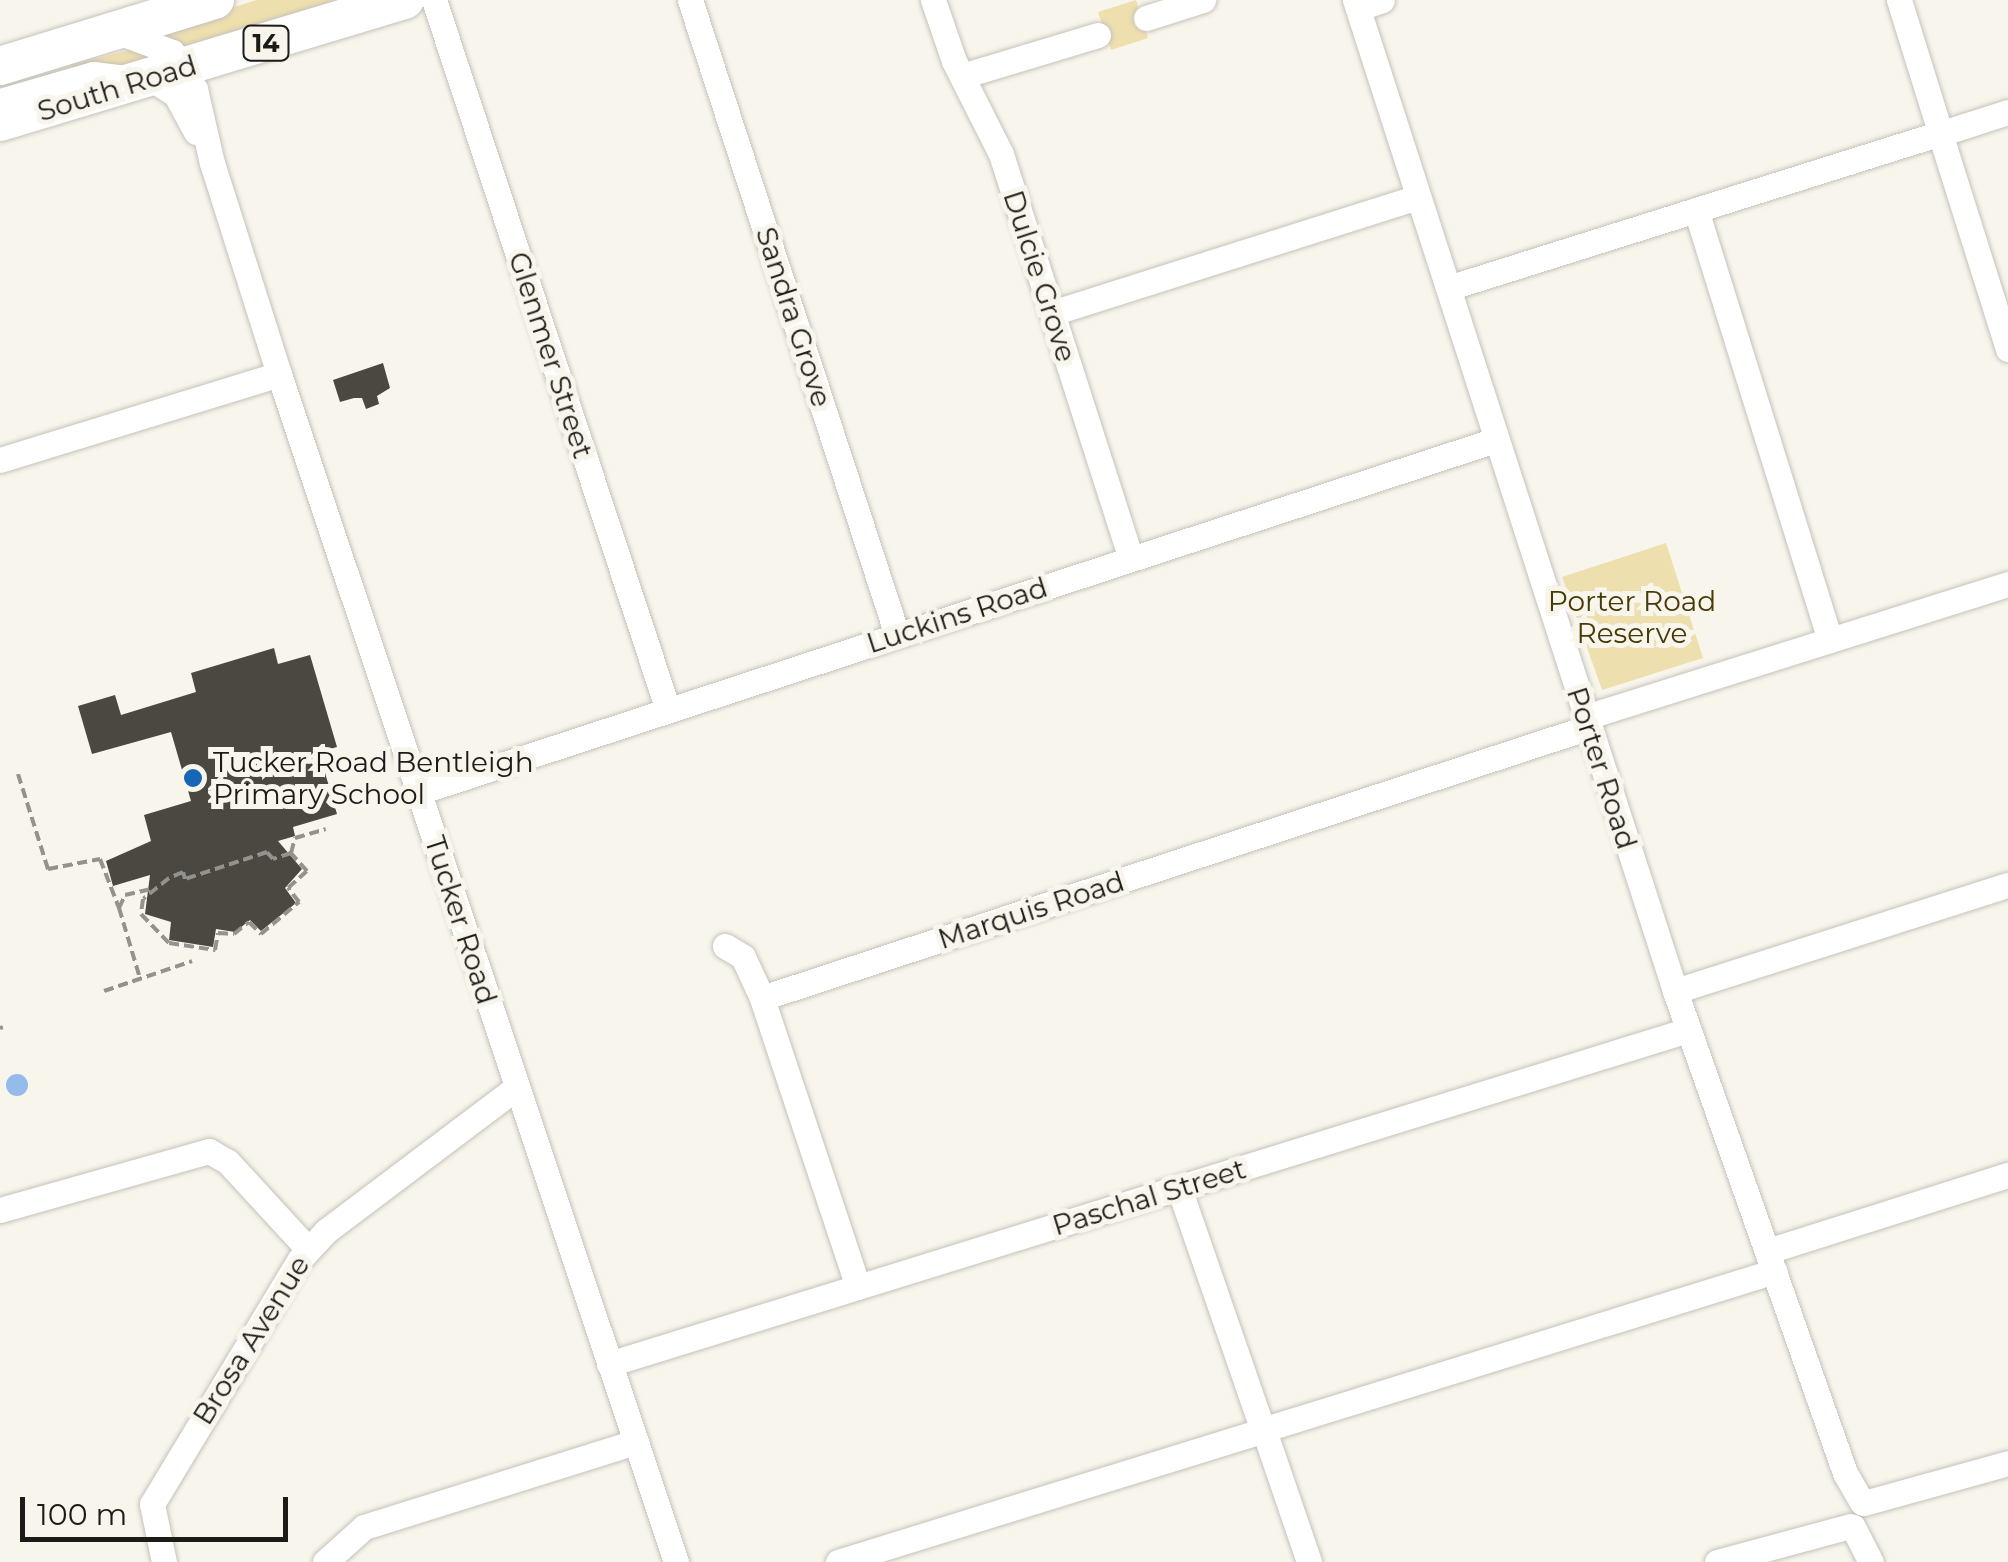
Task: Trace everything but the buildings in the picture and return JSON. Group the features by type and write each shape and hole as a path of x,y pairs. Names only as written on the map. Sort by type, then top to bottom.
{"highway":[{"name":"South Road","path":"0,66 214,0"},
{"name":"South Road","path":"0,122 405,0"}],"street":[{"name":"Glenmer Street","path":"434,0 668,710"},
{"name":"Sandra Grove","path":"690,0 898,635"},
{"name":"Dulcie Grove","path":"933,0 962,76 996,143 1131,558"},
{"path":"1146,18 1203,0"},
{"path":"1899,0 2008,349"},
{"name":"Porter Road","path":"1365,3 1418,196 1674,991 1772,1261 1845,1473 1871,1562"},
{"name":"Tucker Road","path":"115,31 168,50 160,76 212,163"},
{"path":"962,76 1098,35"},
{"path":"0,101 93,74 160,76"},
{"name":"Tucker Road","path":"160,76 176,95 212,163 676,1562"},
{"path":"1448,288 2008,112"},
{"path":"1052,312 1418,196"},
{"path":"1696,210 1830,640"},
{"path":"0,460 280,374"},
{"name":"Luckins Road","path":"418,792 1496,440"},
{"name":"Marquis Road","path":"762,998 2008,584"},
{"path":"1674,991 2008,885"},
{"path":"725,946 749,966 762,998 858,1287"},
{"name":"Paschal Street","path":"609,1364 1688,1030"},
{"name":"Brosa Avenue","path":"164,1562 152,1504 308,1249 516,1088"},
{"path":"0,1210 210,1151 228,1162 308,1249"},
{"path":"838,1562 1263,1430 1772,1261 2008,1175"},
{"path":"1179,1188 1309,1562"},
{"path":"325,1562 364,1527 636,1442"},
{"path":"1718,1562 1817,1532 1898,1497 2008,1463"}],"path":[{"path":"18,774 48,869 100,859 139,975"},
{"path":"292,853 296,838 326,828"},
{"path":"268,852 273,859 292,853 306,871 288,888 299,902 260,934 249,922 234,934 218,933 215,950 168,944 142,914 143,899 183,872 185,879 268,852"},
{"path":"119,908 125,895 156,888"},
{"path":"104,991 139,975 192,961"}],"green space":[{"path":"257,0 363,0 186,54 151,33"},
{"path":"1136,0 1148,38 1111,50 1098,12"},
{"path":"134,49 166,59 75,75 71,65"},
{"name":"Porter Road Reserve","path":"1666,543 1703,658 1602,690 1562,577"}],"water":[{"path":"17,1074 25,1077 25,1093 17,1096 9,1093 6,1085 9,1077"}],"place":[{"name":"Tucker Road Bentleigh Primary School","path":"193,778"}]}
